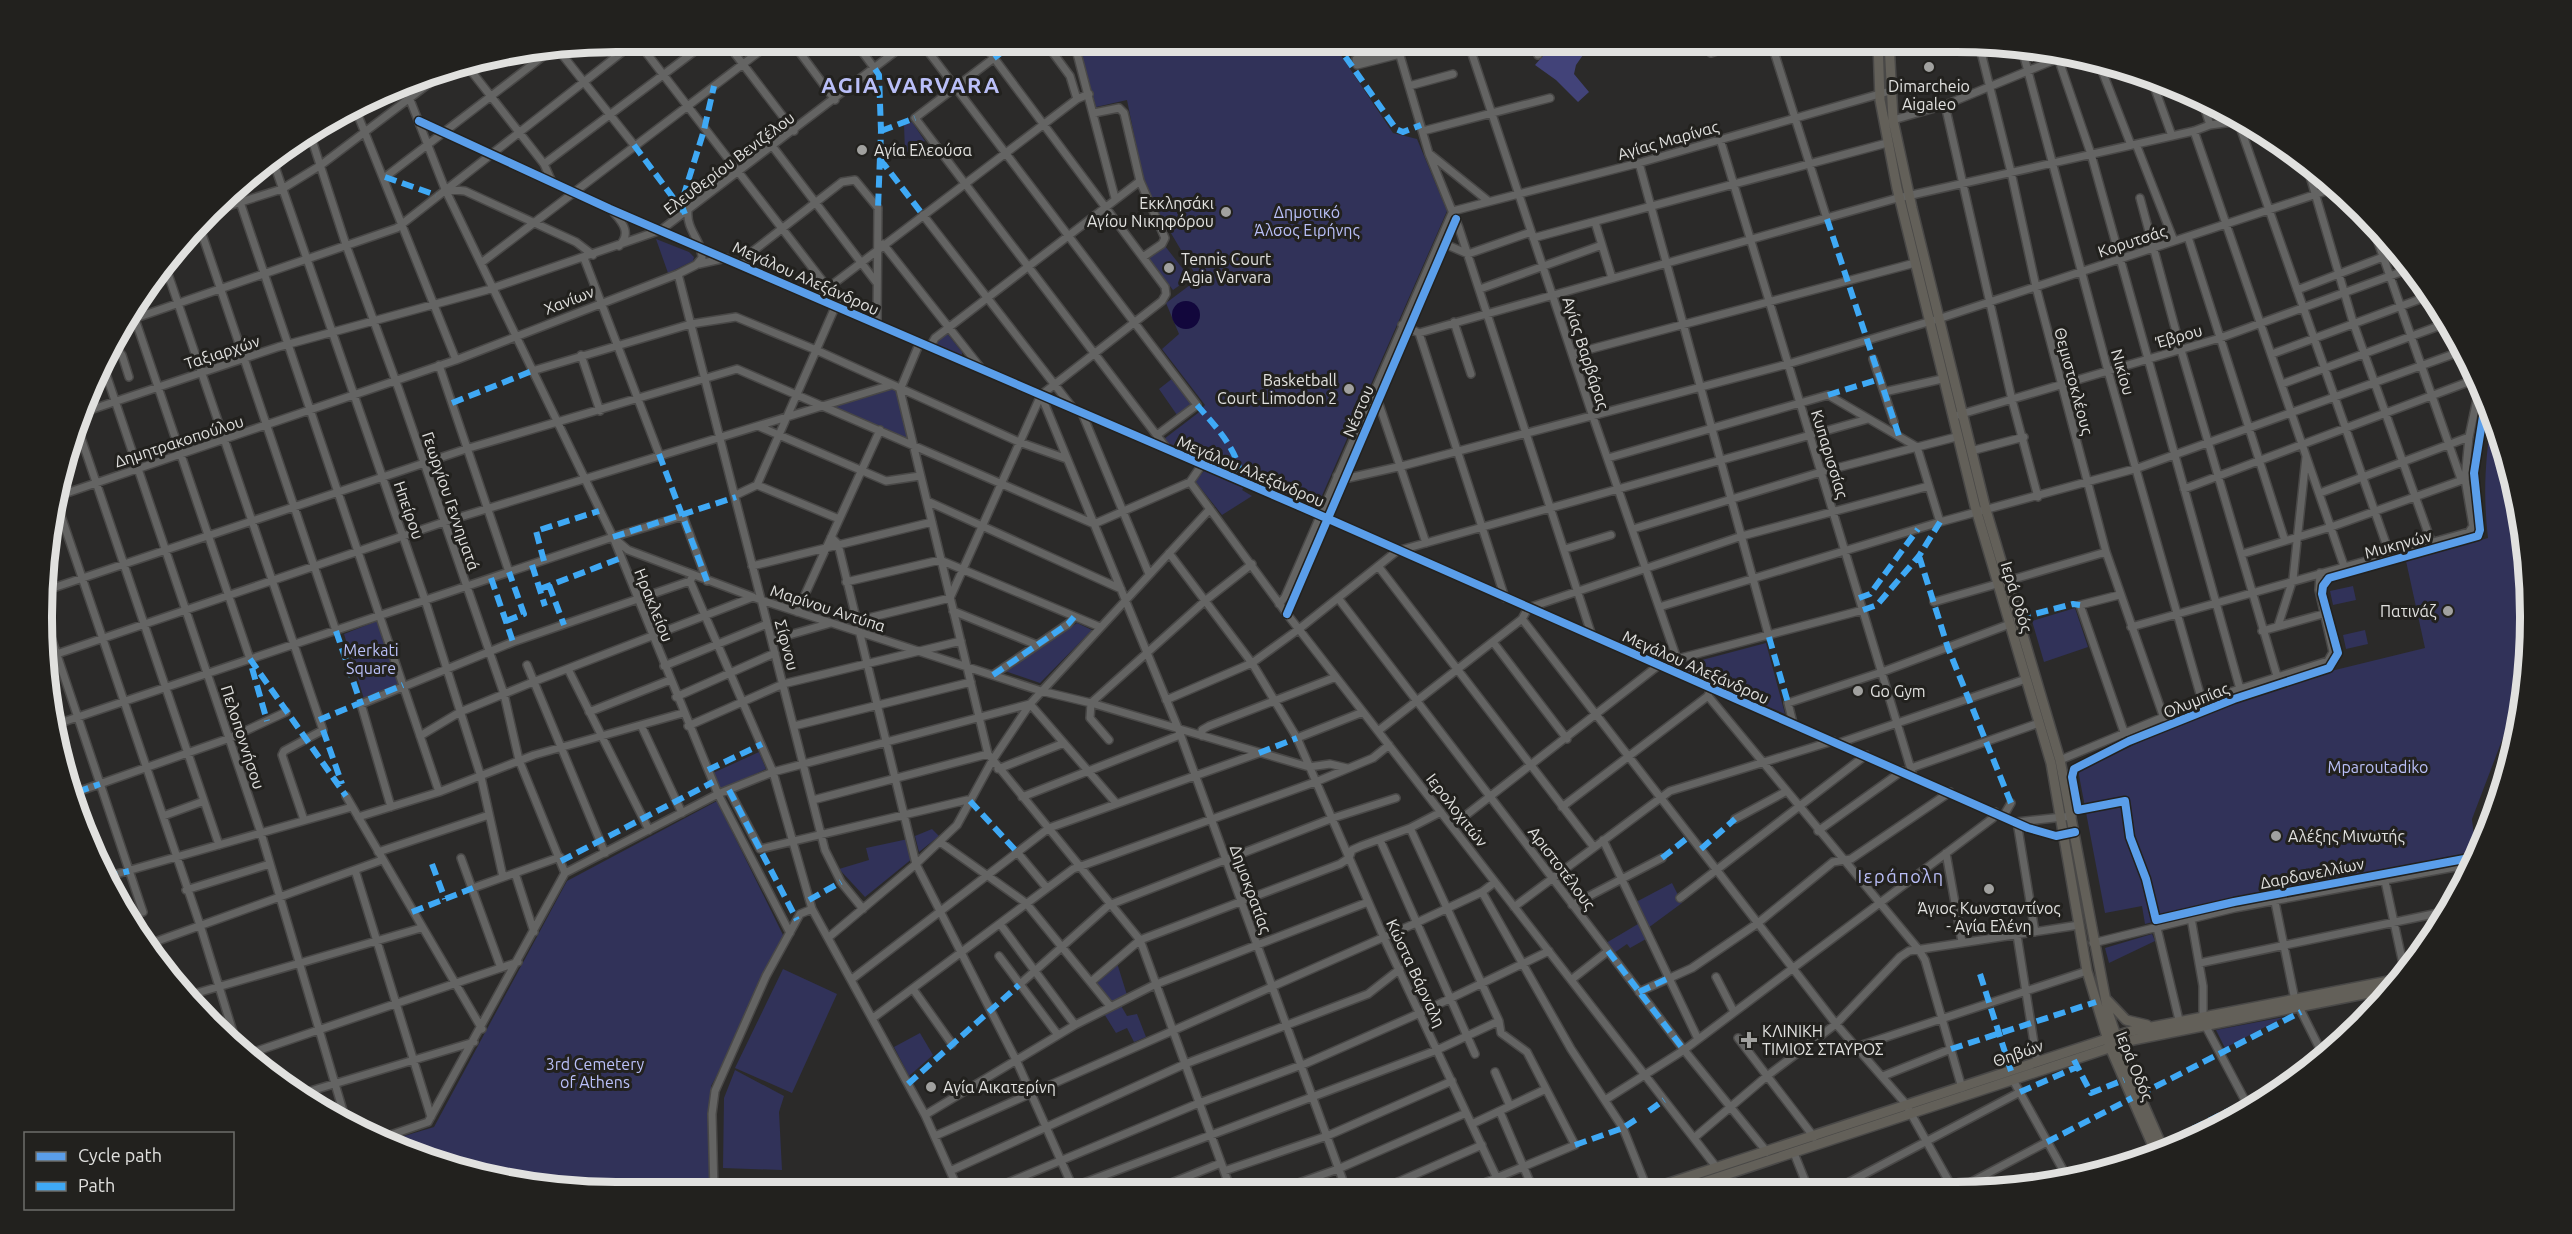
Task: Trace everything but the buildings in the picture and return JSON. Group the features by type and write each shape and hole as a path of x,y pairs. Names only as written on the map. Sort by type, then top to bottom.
{"main road":[{"name":"Ιερά Οδός","path":"1878,52 1879,94 1887,143 1904,197 1957,416 1956,437 2060,760 2072,816 2070,833 2079,925 2087,971 2153,1146"},
{"name":"Ιερά Οδός","path":"1889,52 1893,120 1915,264 1933,320 1942,379 1971,451 1981,511"},
{"name":"Ιερά Οδός","path":"2002,582 2010,624 2051,763 2062,817 2070,833 2105,997 2112,1042 2160,1143"},
{"name":"Θηβών","path":"1707,1182 1794,1153 1962,1088 2037,1062 2112,1042 2385,982"},
{"name":"Θηβών","path":"2297,1003 2377,991"},
{"path":"2105,997 2114,1010 2127,1020 2142,1025 2161,1024"},
{"name":"Θηβών","path":"1673,1182 1814,1137 2013,1080 2161,1024 2179,1020 2204,1021"}],"street":[{"path":"143,311 221,289 401,225 488,155 624,52"},
{"path":"644,52 783,227 835,297 836,305 757,485 736,495"},
{"path":"544,164 694,52"},
{"path":"734,52 794,131"},
{"path":"481,263 758,52"},
{"path":"799,52 835,100"},
{"path":"862,52 875,69"},
{"name":"Ελευθερίου Βενιζέλου","path":"374,322 492,289 662,230 896,52"},
{"path":"929,52 1197,405 1143,440"},
{"path":"950,598 1000,482 1041,395 1162,301 1166,294 1165,287 990,52"},
{"path":"1052,52 1070,76 1077,99"},
{"path":"1077,52 1115,198"},
{"path":"1353,63 1356,59 1385,52"},
{"path":"1399,52 1429,154 1453,211 1480,289 1592,636"},
{"name":"Αγίας Βαρβάρας","path":"1471,52 1592,414 1677,659"},
{"path":"1774,52 1827,219"},
{"name":"Θεμιστοκλέους","path":"1981,53 2036,287 2106,552 2119,595 2164,718"},
{"path":"563,55 634,146"},
{"path":"384,178 542,57"},
{"path":"994,57 915,118 1170,452"},
{"name":"Νικίου","path":"2024,57 2051,163 2202,701"},
{"path":"1893,120 1945,105 2047,60"},
{"path":"2059,62 2091,154 2240,689"},
{"path":"472,72 544,164 552,182"},
{"path":"2103,73 2174,241"},
{"path":"1409,86 1454,74"},
{"path":"233,204 282,189 366,133 426,86"},
{"path":"2155,89 2172,136"},
{"name":"Αγίας Μαρίνας","path":"1453,211 1487,200 1639,163 1890,91"},
{"name":"Ηρακλείου","path":"408,93 445,189 555,422 613,537 676,697 718,794 790,933"},
{"path":"816,297 1005,152 1077,99 1089,94"},
{"path":"1423,131 1550,99"},
{"path":"1945,105 1965,183 2012,400 2024,437 2038,497"},
{"path":"1094,113 1119,108 1122,110 1140,181 1165,238 1162,244 1143,257"},
{"path":"2206,111 2210,125"},
{"path":"359,116 456,360"},
{"name":"Μεγάλου Αλεξάνδρου","path":"419,122 441,134 610,209 743,264 1170,452 1324,517 1866,756 1902,771 1912,772 2017,822 2042,832 2070,833"},
{"path":"1406,327 1419,333 1904,197 2227,123"},
{"path":"2194,131 2344,566"},
{"path":"2243,131 2390,555"},
{"name":"Κυπαρισσίας","path":"1720,140 1912,772"},
{"name":"Γεωργίου Γεννηματά","path":"313,142 346,245 396,381 504,694 519,760 565,873"},
{"path":"1445,244 1468,254 1532,235 1651,208 1887,143"},
{"path":"772,147 817,202 876,282"},
{"path":"1429,154 1460,182 1487,200"},
{"path":"1639,163 1769,637"},
{"name":"Ηπείρου","path":"275,168 425,600 481,777 503,877"},
{"path":"743,264 748,255 783,227 842,182 852,179 878,208 877,323"},
{"path":"2312,180 2353,322 2431,541"},
{"path":"930,347 935,338 949,326 1140,181"},
{"path":"445,189 465,191 576,242 593,255"},
{"name":"Κορυτσάς","path":"1341,478 1401,466 1788,364 1990,302 2325,191"},
{"path":"2140,198 2181,350 2277,676"},
{"path":"239,199 439,792"},
{"path":"610,209 626,230 626,238 618,247"},
{"path":"688,211 688,225 701,247 702,258 696,265"},
{"name":"Νέστου","path":"1406,327 1453,211"},
{"path":"923,215 1074,410"},
{"name":"Νέστου","path":"1280,604 1324,517 1406,327 1456,219"},
{"path":"1595,222 1612,278"},
{"path":"202,235 316,565 336,631"},
{"path":"877,236 982,369"},
{"path":"2188,237 2285,541"},
{"path":"1480,289 1602,245"},
{"path":"2379,245 2463,479"},
{"path":"2297,290 2388,255"},
{"path":"585,258 659,454"},
{"name":"Χανίων","path":"354,396 456,360 696,265 727,258"},
{"path":"1572,354 1915,264"},
{"name":"Έβρου","path":"1957,416 2220,338 2402,272"},
{"name":"Σίφνου","path":"678,273 822,834 833,869 863,909"},
{"path":"168,274 323,730 282,754 304,820"},
{"path":"2272,354 2421,298"},
{"path":"532,371 691,324 736,317 816,350 1019,442 1067,459"},
{"path":"136,322 250,659"},
{"name":"Ταξιαρχών","path":"92,409 245,358 374,322"},
{"path":"1454,322 1471,374"},
{"path":"2282,384 2438,326"},
{"path":"1419,333 1505,598"},
{"path":"920,342 900,390 990,758 1140,940 1154,985 1229,1182"},
{"path":"119,352 129,377"},
{"path":"1659,607 1940,522 2138,468 2209,445 2454,354"},
{"path":"581,355 600,411"},
{"path":"1873,359 1894,422"},
{"path":"439,365 469,448 509,572"},
{"path":"54,588 469,448 600,411 730,370 743,370 1094,524 1190,482 1201,465"},
{"name":"Πελοποννήσου","path":"107,376 261,833 343,1110"},
{"path":"1884,392 1942,379"},
{"path":"2184,489 2346,430 2468,382"},
{"path":"54,655 488,507 891,385"},
{"name":"Δημοκρατίας","path":"1041,395 1179,731 1343,1182"},
{"path":"1608,458 1827,395 1917,447 1940,522"},
{"name":"Δημητρακοπούλου","path":"66,494 354,396"},
{"path":"1375,397 1426,543"},
{"path":"2463,479 2477,401"},
{"path":"1082,413 1149,574"},
{"path":"1166,700 1252,663 1299,629 1397,551 1868,419"},
{"path":"758,426 861,471 890,481 920,476"},
{"path":"797,612 880,430"},
{"path":"1633,529 1821,472 1956,437"},
{"path":"1971,451 2024,437"},
{"path":"2320,493 2469,437"},
{"path":"81,439 219,845"},
{"path":"2278,626 2293,579 2306,454"},
{"path":"2242,554 2331,527 2463,479"},
{"name":"Μυκηνών","path":"2131,627 2293,579 2390,555 2471,530 2463,479"},
{"name":"Ιερολοχιτών","path":"1190,482 1287,615 1717,1168"},
{"path":"757,485 839,519"},
{"path":"1378,731 1419,702 1522,619 1528,608 1742,536 1929,486"},
{"path":"927,501 1121,589"},
{"path":"829,937 916,864 957,825 990,758 1030,704 1210,509"},
{"path":"62,722 613,537 683,516 707,581"},
{"path":"61,517 177,857 186,890 200,925 233,1029"},
{"name":"Νέστου","path":"1287,615 1324,517"},
{"path":"752,566 932,522"},
{"path":"1565,549 1611,535"},
{"name":"Μαρίνου Αντύπα","path":"613,537 628,550 692,579 707,581 1041,691 1091,702 1179,731 1309,767 1330,764 1347,768"},
{"path":"831,537 838,544 906,815 916,864 1017,1062 1068,1182"},
{"path":"1934,602 2106,552"},
{"name":"Κώστα Βάρναλη","path":"1169,553 1252,663 1297,738 1309,767 1318,781 1384,938 1499,1182"},
{"path":"846,582 940,560 964,568 1100,627"},
{"path":"1109,740 1090,718 1091,702 1206,600 1252,564"},
{"path":"1378,566 1593,846"},
{"path":"2262,631 2323,614 2318,586 2320,573"},
{"path":"391,807 361,704 489,651 692,579 773,772 812,909 925,1115 955,1182"},
{"path":"2119,595 2080,605 2125,735"},
{"path":"420,736 460,712 753,597"},
{"path":"856,621 950,598"},
{"name":"Αριστοτέλους","path":"1338,598 1491,795 1639,992 1767,1152"},
{"path":"1672,671 1677,659 1769,637 1863,610"},
{"path":"953,611 1037,645"},
{"name":"Ολυμπίας","path":"2060,760 2125,735 2202,701 2328,661 2333,652 2323,614"},
{"path":"993,675 1068,624 1074,617"},
{"path":"1522,619 1630,755 1836,1024 1883,1076 1909,1110 1949,1182"},
{"path":"772,640 831,623"},
{"path":"664,666 767,624"},
{"path":"1793,723 1788,703 1882,672 2010,624"},
{"path":"688,726 783,684 961,641"},
{"path":"1493,642 1567,739"},
{"path":"53,644 143,912"},
{"path":"676,697 775,653"},
{"path":"526,665 606,853"},
{"path":"1452,826 1567,739 1659,665"},
{"path":"568,669 649,830"},
{"path":"1202,736 1205,728 1336,676"},
{"path":"1514,907 1660,797 1761,763 1897,723 2026,679"},
{"path":"589,712 670,680"},
{"path":"794,726 971,682"},
{"path":"1562,807 1708,696 1712,688"},
{"path":"1708,696 1785,792 1919,950 1925,960 1962,1088"},
{"path":"392,1135 424,1125 431,1117 482,1029 565,873 718,794 773,772 1030,704"},
{"path":"1030,704 1116,803"},
{"path":"80,791 230,738 286,712"},
{"path":"1297,738 1363,712"},
{"path":"358,817 439,792 519,760 683,713"},
{"path":"1912,772 2039,723"},
{"path":"641,724 682,813"},
{"path":"1022,797 1179,731"},
{"path":"998,769 1064,743"},
{"path":"873,1018 962,954 1046,888 1079,866 1212,821 1318,781 1373,758 1389,745"},
{"path":"852,979 1049,828 1259,753"},
{"path":"1680,898 1866,756"},
{"path":"813,800 990,758"},
{"path":"1818,831 1902,771"},
{"path":"729,790 760,849 970,801"},
{"path":"1735,819 1785,792"},
{"path":"1639,992 1692,968 1758,923 1833,862 1843,861 1861,853 1950,792"},
{"path":"346,796 482,1029"},
{"path":"1019,985 1109,905 1333,818 1396,798"},
{"path":"163,816 204,801"},
{"path":"2004,815 2011,803"},
{"path":"115,875 352,807"},
{"path":"1605,1100 1684,1050 1994,818 1995,812"},
{"path":"1092,981 1140,940 1349,858 1352,850 1410,828 1441,813"},
{"path":"378,852 489,815"},
{"path":"2035,932 2017,822 2072,816"},
{"path":"1410,828 1499,1021 1503,1036 1527,1052 1575,1145 1486,1182"},
{"path":"1380,840 1474,1054"},
{"path":"1603,840 1698,1039"},
{"path":"940,842 1026,903 1092,981 1110,1006"},
{"path":"1017,852 1046,888"},
{"path":"1946,853 1962,942"},
{"path":"473,888 560,857"},
{"path":"461,858 501,968"},
{"path":"1572,905 1662,858"},
{"path":"156,943 200,925 382,860"},
{"path":"186,890 270,864"},
{"name":"Δαρδανελλίων","path":"2093,943 2191,918 2462,866"},
{"path":"355,870 431,1117"},
{"path":"515,873 534,932"},
{"path":"2385,880 2403,962"},
{"path":"935,1136 1031,1096 1448,909 1482,892 1495,882"},
{"path":"1482,892 1571,1049 1623,1128 1645,1182"},
{"path":"925,1115 1110,1006 1154,985 1368,902"},
{"path":"2276,902 2297,1003 2320,1047"},
{"path":"714,1182 712,1114 715,1091 766,976 800,914 812,909"},
{"path":"2200,963 2435,914"},
{"path":"2191,918 2200,963 2204,1021 2245,1101"},
{"path":"1000,924 1075,1025"},
{"path":"1694,1138 1767,1076 1836,1024 1900,957 1919,950 1962,942 2079,925"},
{"path":"197,993 421,928"},
{"path":"2157,928 2179,1020"},
{"path":"2017,935 2037,1062"},
{"path":"1009,1182 1199,1103 1302,1065 1481,985 1548,951"},
{"path":"1571,980 1608,951"},
{"path":"999,956 1058,1035"},
{"path":"257,1051 518,962"},
{"path":"950,1171 1185,1064 1368,994 1400,969"},
{"path":"1856,1047 2087,971"},
{"path":"1716,977 1734,1012"},
{"path":"914,989 952,1044"},
{"path":"1088,1182 1210,1133 1437,1050 1499,1021"},
{"path":"1738,1038 1814,1137"},
{"path":"311,1091 474,1042"},
{"path":"1883,1076 1951,1048"},
{"path":"1495,1072 1510,1106"},
{"path":"1178,1182 1327,1136 1452,1080"},
{"path":"2013,1080 2064,1171"},
{"path":"1472,1124 1546,1089"},
{"path":"1849,1182 2020,1092"},
{"path":"1500,1112 1530,1182"},
{"path":"1301,1182 1338,1169 1466,1113"},
{"path":"1974,1181 2047,1143"},
{"path":"1398,1182 1482,1145"},
{"path":"1794,1153 1806,1182"}],"green space":[{"name":"Δημοτικό Άλσος Ειρήνης","path":"1081,52 1339,52 1393,133 1417,139 1447,211 1317,507 1168,443 1164,439 1205,405 1162,349 1179,334 1166,303 1198,279 1145,189 1127,100 1096,107"},
{"path":"912,122 925,141 905,153 904,124"},
{"path":"656,239 689,252 694,257 693,261 668,273"},
{"name":"Tennis Court Agia Varvara","path":"1165,246 1190,278 1173,290 1148,257"},
{"path":"946,332 962,352 962,358 932,345"},
{"path":"1173,378 1192,405 1177,415 1159,389"},
{"path":"891,388 899,392 910,441 831,406"},
{"name":"Mparoutadiko","path":"2490,435 2509,507 2515,543 2520,617 2518,654 2509,726 2472,819 2474,839 2466,857 2229,902 2145,924 2142,906 2105,913 2078,770 2205,713 2331,671 2425,648 2406,561 2488,538 2486,477"},
{"path":"1205,470 1244,487 1242,490 1252,496 1222,515 1195,481"},
{"path":"2353,586 2356,600 2333,605 2330,591"},
{"path":"2075,608 2088,647 2044,662 2032,621"},
{"name":"Merkati Square","path":"377,621 398,684 364,699 344,634"},
{"path":"1077,623 1092,630 1040,683 1005,671"},
{"path":"2365,630 2368,644 2346,649 2343,635"},
{"path":"1766,643 1785,714 1684,670 1683,665"},
{"path":"759,752 766,769 720,790 713,773"},
{"name":"3rd Cemetery of Athens","path":"717,801 784,937 736,1041 711,1086 712,1182 617,1182 543,1177 471,1162 398,1138 434,1127 567,881"},
{"path":"932,829 939,836 919,852 915,836"},
{"path":"908,839 913,858 865,897 839,869 869,860 866,848"},
{"path":"1672,883 1682,903 1648,928 1636,902"},
{"path":"1638,924 1646,939 1630,948 1627,944 1614,953 1606,943"},
{"path":"2152,934 2155,941 2109,963 2105,948"},
{"path":"1117,963 1127,995 1111,1003 1097,983"},
{"path":"783,969 837,994 792,1093 735,1068"},
{"path":"1120,1004 1127,1016 1137,1014 1146,1037 1134,1042 1127,1028 1116,1033 1103,1012"},
{"path":"2284,1017 2225,1048 2216,1030"},
{"path":"920,1033 933,1055 909,1076 894,1047"},
{"path":"735,1070 784,1096 779,1112 782,1170 723,1168 724,1098"}],"shaded area":[{"path":"1546,52 1585,52 1576,65 1574,74 1589,92 1578,102 1556,80 1535,65"},
{"path":"1186,301 1196,305 1200,315 1196,325 1186,329 1176,325 1172,315 1176,305"}],"marked path":[{"path":"994,58 1002,52"},
{"path":"1342,52 1396,129 1403,132 1421,125"},
{"path":"875,69 879,75 881,131 878,208"},
{"path":"685,214 681,204 704,130 714,86"},
{"path":"881,131 915,118"},
{"path":"634,145 683,211"},
{"path":"880,159 923,215"},
{"path":"385,177 436,195"},
{"path":"1827,219 1899,436"},
{"path":"452,403 532,371"},
{"path":"1828,395 1880,379"},
{"path":"1197,405 1232,450 1237,461 1241,483"},
{"path":"659,454 707,581"},
{"path":"613,537 736,497"},
{"path":"544,561 536,531 599,511"},
{"path":"1863,610 1877,605 1919,556 1940,522"},
{"path":"1859,598 1870,594 1918,529"},
{"path":"1919,556 1948,648 2011,803"},
{"path":"540,589 621,558"},
{"path":"532,565 545,606"},
{"path":"506,621 524,614 509,572"},
{"path":"491,578 513,642"},
{"path":"549,585 564,625"},
{"path":"2019,618 2073,604 2080,605"},
{"path":"993,675 1068,624 1074,617"},
{"path":"336,631 361,704"},
{"path":"1769,637 1788,703"},
{"path":"250,659 346,796"},
{"path":"252,668 267,721"},
{"path":"319,720 403,685"},
{"path":"323,730 342,784"},
{"path":"1259,753 1297,738"},
{"path":"708,770 762,744"},
{"path":"561,861 713,782"},
{"path":"80,791 100,784"},
{"path":"729,790 797,920"},
{"path":"970,801 1017,852"},
{"path":"1701,849 1735,819"},
{"path":"1662,858 1690,836"},
{"path":"432,864 445,899"},
{"path":"115,875 129,871"},
{"path":"809,900 841,882"},
{"path":"412,912 473,888"},
{"path":"1608,951 1684,1050"},
{"path":"1980,974 2011,1071"},
{"path":"1639,992 1669,978"},
{"path":"908,1084 1019,985"},
{"path":"1951,1049 2096,1002"},
{"path":"2139,1095 2301,1012"},
{"path":"2074,1060 2091,1093 2124,1080"},
{"path":"2020,1092 2077,1067"},
{"path":"2047,1142 2132,1098"},
{"path":"1649,1111 1664,1100"},
{"path":"1575,1145 1623,1128 1638,1118"},
{"path":"2198,1126 2215,1118"}],"cycle path":[{"path":"419,121 610,209 1315,513 2028,828 2056,836 2075,832"},
{"path":"1287,614 1456,219"},
{"path":"2465,859 2234,902 2156,920 2146,879 2130,837 2125,801 2078,810 2072,777 2074,769 2129,741 2234,699 2329,668 2338,653 2322,594 2323,586 2329,578 2478,536 2480,530 2474,473 2483,417"}],"place":[{"name":"Dimarcheio Aigaleo","path":"1929,67"},
{"name":"Αγία Ελεούσα","path":"862,150"},
{"name":"Εκκλησάκι Αγίου Νικηφόρου","path":"1226,212"},
{"name":"Tennis Court Agia Varvara","path":"1169,268"},
{"name":"Basketball Court Limodon 2","path":"1349,389"},
{"name":"Πατινάζ","path":"2448,611"},
{"name":"Go Gym","path":"1858,691"},
{"name":"Αλέξης Μινωτής","path":"2276,836"},
{"name":"Άγιος Κωνσταντίνος - Αγία Ελένη","path":"1989,889"},
{"name":"ΚΛΙΝΙΚΗ ΤΙΜΙΟΣ ΣΤΑΥΡΟΣ","path":"1749,1040"},
{"name":"Αγία Αικατερίνη","path":"931,1087"}],"district":[{"name":"AGIA VARVARA","path":"911,84"},
{"name":"Ιεράπολη","path":"1901,876"}]}
